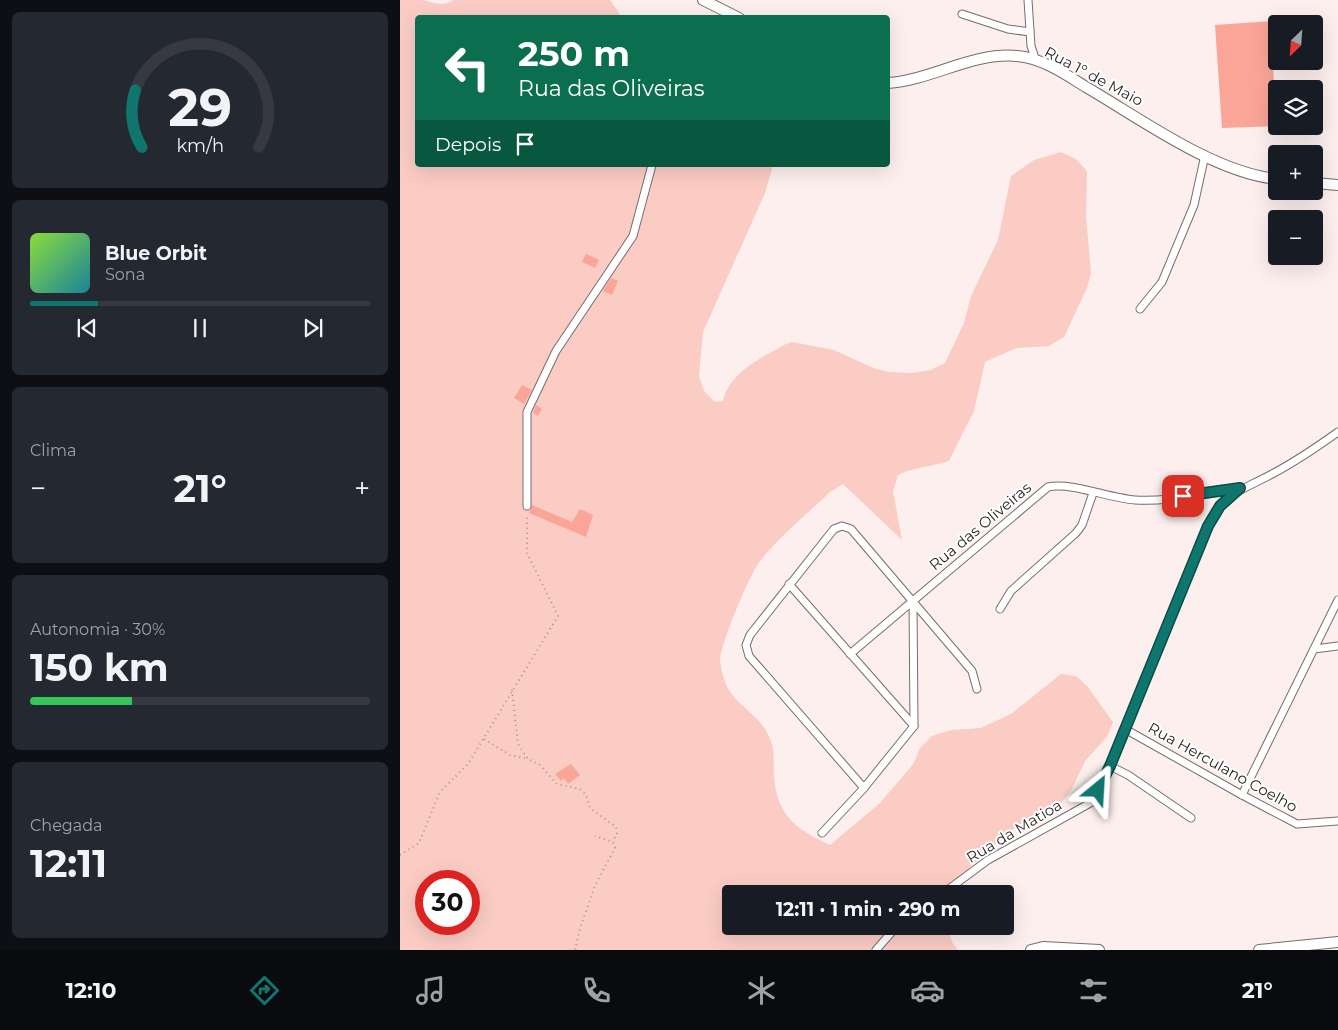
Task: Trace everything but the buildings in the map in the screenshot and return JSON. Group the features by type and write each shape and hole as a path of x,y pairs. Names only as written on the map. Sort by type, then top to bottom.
{"street":[{"path":"703,0 733,15"},
{"path":"1028,0 1031,46 1036,61"},
{"path":"962,14 1008,29 1030,32"},
{"name":"Rua 1º de Maio","path":"890,83 908,82 985,57 1018,56 1050,66 1234,170 1268,176"},
{"path":"1140,309 1162,282 1194,205 1205,155"},
{"path":"527,506 527,412 556,351 633,236 651,167"},
{"path":"1323,184 1338,185"},
{"name":"Rua da Matioa","path":"954,885 988,860 1092,802 1110,766 1208,526 1220,506 1240,488 1272,474 1338,432"},
{"name":"Rua das Oliveiras","path":"850,654 1048,487 1061,484 1093,493 1135,500 1240,488"},
{"path":"1000,609 1011,591 1076,534 1082,525 1093,493"},
{"path":"864,788 750,656 746,645 750,635 834,529 842,526 851,529 972,671 977,689"},
{"path":"790,584 914,726"},
{"path":"822,833 864,788 914,726 913,600"},
{"path":"1242,795 1338,600"},
{"path":"1314,649 1338,646"},
{"name":"Rua Herculano Coelho","path":"1125,728 1297,824 1338,821"},
{"path":"1110,766 1128,775 1191,818"},
{"path":"876,950 889,935"},
{"path":"1258,950 1338,942"},
{"path":"1031,950 1043,947 1098,950"}],"path":[{"path":"400,855 419,843 440,792 468,764 558,616 527,553 527,506"},
{"path":"512,690 518,744 528,758"},
{"path":"484,739 510,755 528,758 540,765 557,784 580,790 586,795 590,808 616,827 617,833 613,842 615,848 614,855 596,886 580,928 575,950"},
{"path":"595,836 613,842"}],"shaded area":[{"path":"400,0 422,0 442,4 454,0 610,0 620,15 415,15 415,167 772,167 765,193 703,332 699,376 704,391 715,402 723,401 732,382 747,367 792,342 834,350 873,368 889,372 912,373 931,370 945,363 964,323 971,296 998,240 1011,176 1034,160 1061,152 1076,159 1087,171 1086,216 1091,273 1087,288 1064,337 1049,346 1016,348 985,362 974,411 949,461 910,470 898,475 893,491 902,540 843,484 830,492 794,525 755,568 721,652 720,660 724,680 729,691 763,726 772,745 776,790 784,811 798,827 830,845 880,803 914,763 920,748 932,736 951,730 981,728 1011,714 1061,674 1076,676 1087,686 1113,722 1107,737 1085,761 1072,789 1062,802 1018,825 969,868 962,885 722,885 722,935 950,935 958,950 400,950"}],"route":[{"path":"1098,790 1110,766 1208,526 1220,506 1240,488 1183,496"}]}
